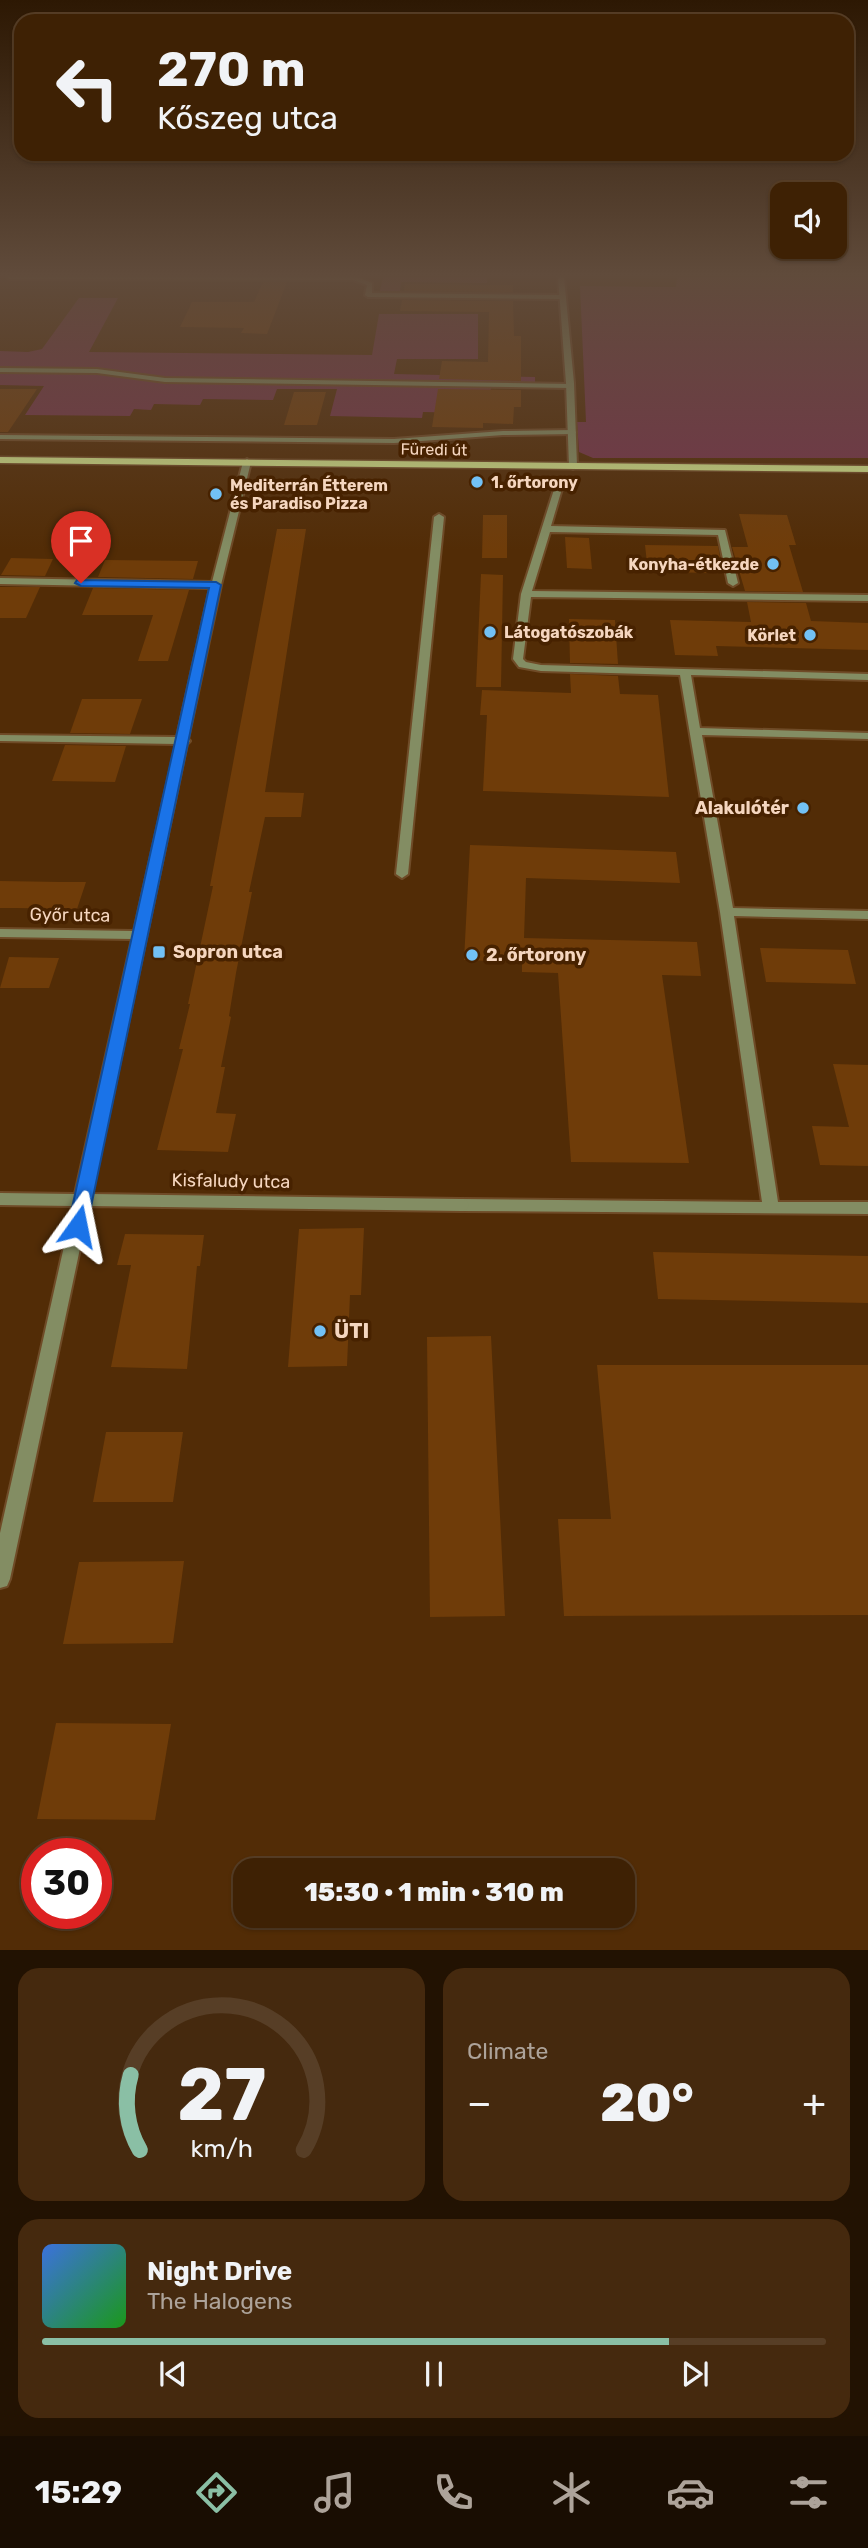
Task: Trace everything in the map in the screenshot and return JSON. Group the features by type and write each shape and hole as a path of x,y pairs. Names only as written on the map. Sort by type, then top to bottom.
{"main road":[{"name":"Füredi út","path":"0,460 868,469"}],"street":[{"path":"569,368 573,466"},
{"path":"0,369 108,372 166,380 570,386"},
{"path":"0,437 394,441 514,432 572,432"},
{"path":"0,1579 216,585 247,462"},
{"path":"560,482 526,594 518,659 523,665 868,677"},
{"path":"402,874 439,517"},
{"path":"545,529 722,532 733,583"},
{"path":"0,581 216,585"},
{"path":"526,594 868,598"},
{"path":"685,672 727,912 771,1208"},
{"path":"695,731 868,736"},
{"path":"0,738 184,741"},
{"path":"727,912 868,915"},
{"name":"Győr utca","path":"0,933 139,936"},
{"name":"Kisfaludy utca","path":"0,1199 868,1208"}],"shaded area":[{"path":"0,368 395,368 394,374 535,377 535,388 491,388 489,404 474,413 423,412 422,418 330,416 337,389 277,389 273,400 203,399 200,405 154,404 151,410 134,409 130,416 25,415 44,386 0,385"},
{"path":"584,368 868,368 868,458 593,458 579,452 577,422 586,422"}],"building":[{"path":"441,368 521,368 521,381 439,379"},
{"path":"0,389 37,389 8,432 0,432"},
{"path":"438,389 521,390 521,407 514,407 513,424 483,423 483,428 432,427"},
{"path":"294,392 326,392 317,425 284,425"},
{"name":"Konyha-étkezde","path":"739,514 787,515 796,545 789,545 803,592 745,591 732,547 748,547"},
{"path":"483,515 507,515 507,558 482,558"},
{"path":"277,529 306,529 265,792 304,793 301,817 265,817 249,892 252,892 221,1067 225,1067 216,1113 236,1114 228,1152 157,1150 183,1049 179,1049 213,886 210,886"},
{"path":"565,537 589,538 592,569 567,568"},
{"path":"645,545 718,546 723,573 648,572"},
{"path":"11,558 53,559 45,576 1,575"},
{"path":"105,560 198,561 193,579 98,577"},
{"name":"Látogatószobák","path":"481,574 503,575 501,687 476,687"},
{"path":"0,587 40,587 26,618 0,618"},
{"path":"93,588 189,590 168,661 138,661 153,615 82,615"},
{"path":"747,602 806,603 811,621 868,623 868,650 716,646 718,656 675,655 670,620 751,622"},
{"path":"569,619 615,620 618,664 570,663"},
{"path":"570,674 618,676 620,694 658,695 669,797 483,791 487,715 480,715 482,690 571,693"},
{"path":"82,699 142,699 130,734 70,733"},
{"path":"65,745 126,746 115,782 52,781"},
{"path":"470,845 676,852 680,883 526,878 524,938 697,942 701,976 662,975 689,1163 571,1162 558,973 522,972 522,962 464,960"},
{"path":"0,881 86,882 77,909 0,908"},
{"path":"760,948 848,950 856,984 766,982"},
{"path":"9,957 59,958 49,988 0,988"},
{"path":"833,1064 868,1065 868,1166 820,1165 812,1126 849,1127"},
{"name":"ÜTI","path":"364,1228 361,1295 350,1295 347,1366 288,1367 299,1229"},
{"path":"125,1234 204,1235 200,1266 197,1266 187,1369 111,1367 131,1265 117,1265"},
{"path":"653,1252 868,1256 868,1303 658,1299"},
{"path":"491,1336 505,1616 430,1617 427,1337"},
{"path":"597,1365 868,1365 868,1615 564,1616 558,1519 611,1519"},
{"path":"106,1432 183,1432 173,1502 93,1502"},
{"path":"184,1561 173,1643 63,1644 79,1562"},
{"path":"56,1723 171,1724 155,1820 37,1819"}],"place":[{"name":"1. őrtorony","path":"477,482"},
{"name":"Mediterrán Étterem és Paradiso Pizza","path":"216,494"},
{"name":"Konyha-étkezde","path":"773,564"},
{"name":"Látogatószobák","path":"490,632"},
{"name":"Körlet","path":"810,635"},
{"name":"Alakulótér","path":"803,808"},
{"name":"Sopron utca","path":"159,952"},
{"name":"2. őrtorony","path":"472,955"},
{"name":"ÜTI","path":"320,1331"}],"route":[{"path":"78,1226 216,585 81,583"}]}
